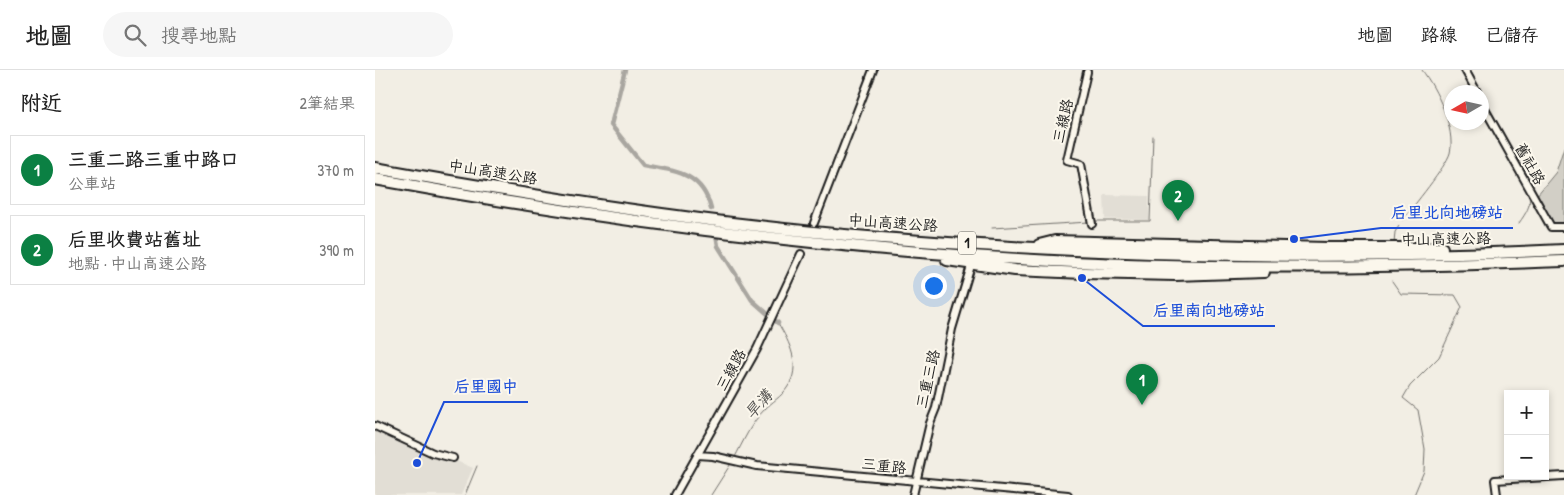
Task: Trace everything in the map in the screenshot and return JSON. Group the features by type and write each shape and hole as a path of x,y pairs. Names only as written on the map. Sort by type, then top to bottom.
{"highway":[{"name":"中山高速公路","path":"375,168 480,186 694,218 868,237 1027,248 1308,257 1564,250"},
{"name":"中山高速公路","path":"375,179 482,198 645,223 847,245 1018,260 1182,265 1307,266 1564,261"}],"street":[{"path":"814,223 873,70"},
{"path":"1465,70 1473,85"},
{"name":"三線路","path":"1087,72 1067,160 1081,164 1093,224"},
{"name":"舊社路","path":"1489,116 1551,227 1564,228"},
{"name":"三線路","path":"675,495 757,349 801,254"},
{"name":"三重三路","path":"913,495 936,408 952,329 970,269"},
{"path":"375,426 433,453 453,458"},
{"name":"三重路","path":"697,455 713,456 757,466 1068,495"},
{"path":"1497,495 1495,480 1564,476"}],"shaded area":[{"path":"1564,147 1564,225 1552,223 1537,195 1556,172"},
{"path":"1104,195 1149,196 1149,220 1105,219"},
{"path":"375,427 473,468 461,495 375,495"}],"waterway":[{"path":"625,70 611,125 643,165 666,169 686,175 694,180 707,197 711,209"},
{"path":"1403,220 1436,177 1450,153 1450,132 1443,109 1439,98 1422,70"},
{"path":"1093,221 1150,221 1153,136"},
{"path":"1519,175 1529,199 1527,209 1519,223"},
{"path":"992,228 1089,222"},
{"path":"1394,244 1395,232 1399,226"},
{"path":"716,234 718,246 752,300 778,323"},
{"path":"1392,281 1401,294 1455,295 1462,307 1439,357 1410,386 1403,398 1418,410 1425,449 1424,471 1414,495"},
{"name":"旱溝","path":"734,459 756,420 785,391 794,372 793,355 778,323"},
{"name":"旱溝","path":"711,495 732,462"},
{"path":"465,495 477,466"}],"place":[{"name":"后里收費站舊址","path":"1178,221"},
{"name":"后里北向地磅站","path":"1294,239"},
{"name":"后里南向地磅站","path":"1082,278"},
{"name":"三重二路三重中路口","path":"1142,405"},
{"name":"后里國中","path":"417,463"}]}
